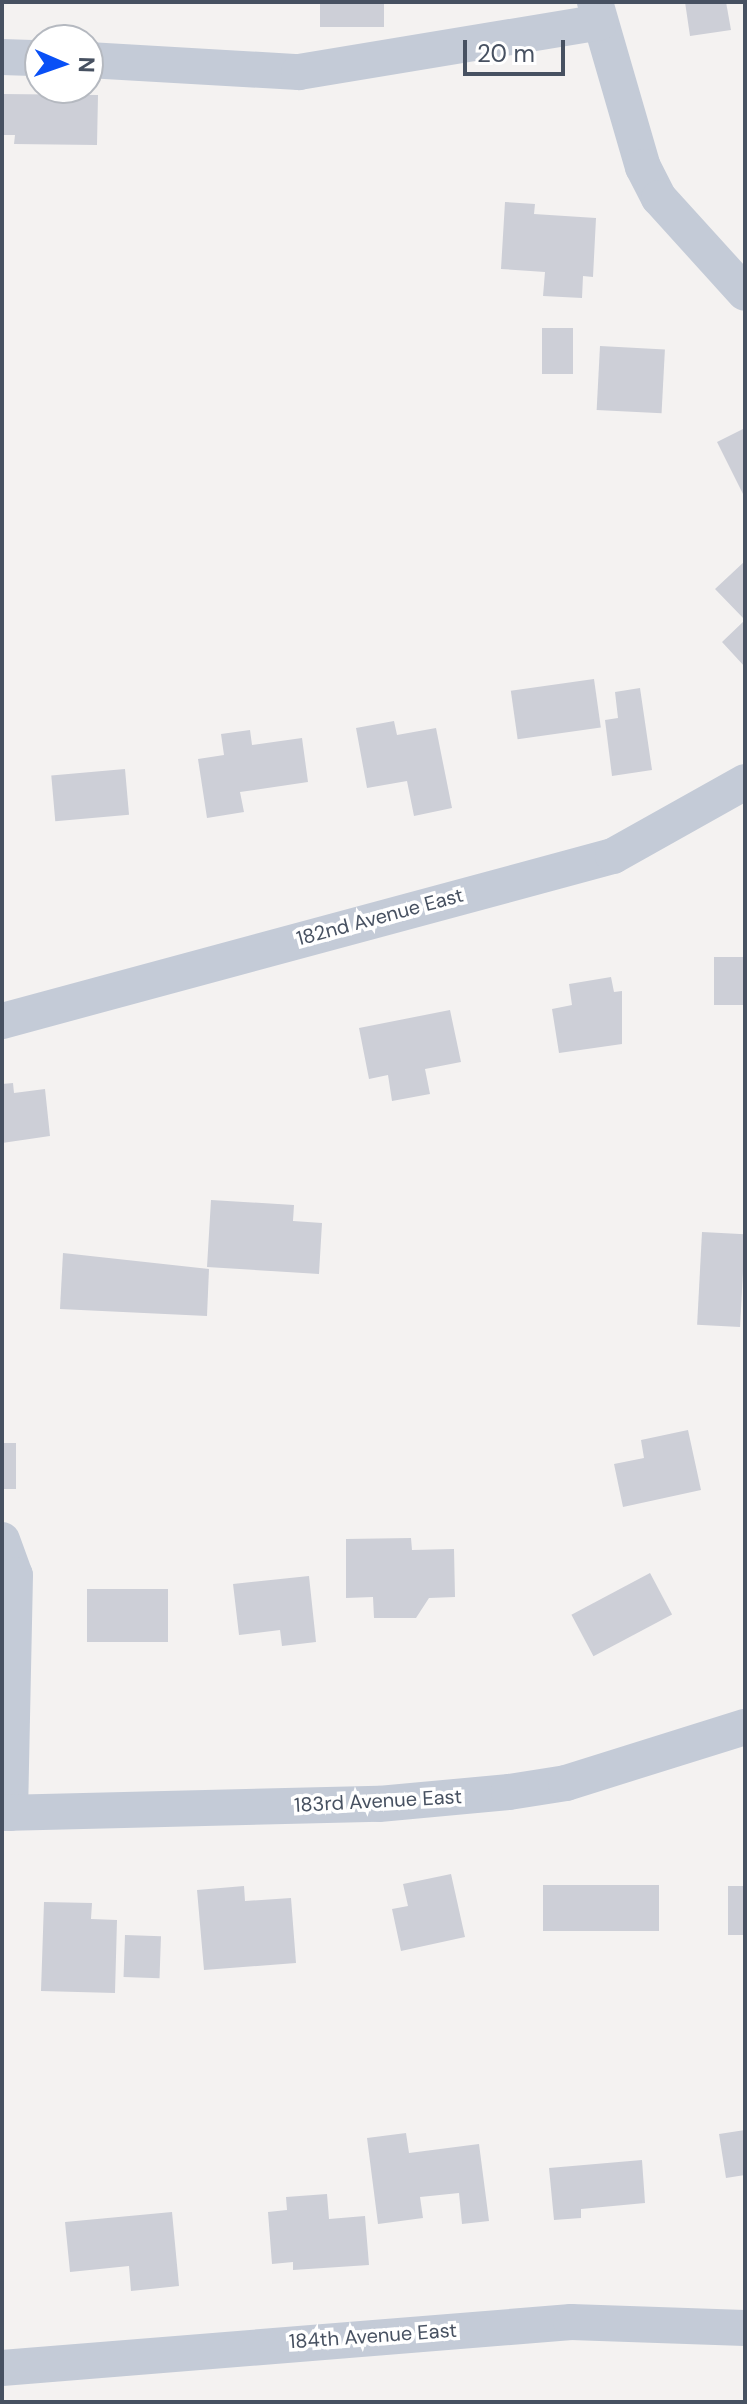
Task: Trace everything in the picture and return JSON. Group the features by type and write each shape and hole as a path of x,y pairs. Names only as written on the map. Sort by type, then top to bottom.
{"street":[{"path":"104,61 299,72 598,12 643,167 659,198 745,293"},
{"path":"2,57 24,58"},
{"name":"182nd Avenue East","path":"2,1021 613,856 745,782"},
{"path":"2,1540 15,1575 6,1813"},
{"name":"183rd Avenue East","path":"6,1813 379,1804 509,1792 566,1783 745,1727"},
{"name":"184th Avenue East","path":"2,2368 571,2322 745,2328"}],"building":[{"path":"320,2 384,2 384,27 320,27"},
{"path":"685,2 726,2 731,30 690,36"},
{"path":"2,94 24,94 24,104 98,104 97,145 14,144 15,135 2,135"},
{"path":"505,202 535,204 534,214 596,218 593,277 583,276 582,298 543,296 545,272 501,269"},
{"path":"542,328 573,328 573,374 542,374"},
{"path":"600,346 665,349 662,413 597,410"},
{"path":"745,428 745,498 717,442"},
{"path":"745,561 745,620 715,589"},
{"path":"745,620 745,667 722,642"},
{"path":"594,679 601,728 518,739 511,691"},
{"path":"640,688 652,770 612,776 605,720 618,718 615,692"},
{"path":"394,721 397,735 436,728 452,808 414,816 407,781 367,788 356,728"},
{"path":"250,730 252,745 302,738 308,782 240,792 244,812 207,818 198,759 224,755 221,734"},
{"path":"125,769 129,815 55,821 51,775"},
{"path":"714,957 745,957 745,1005 714,1005"},
{"path":"611,977 614,992 622,991 622,1044 559,1053 552,1009 572,1005 569,984"},
{"path":"450,1010 461,1062 425,1069 430,1094 392,1101 388,1075 369,1079 359,1028"},
{"path":"13,1083 14,1093 45,1089 50,1136 2,1143 2,1084"},
{"path":"211,1200 294,1205 293,1221 322,1223 319,1274 207,1267"},
{"path":"702,1232 745,1234 740,1327 697,1325"},
{"path":"63,1253 209,1269 207,1316 60,1309"},
{"path":"688,1430 701,1490 623,1507 614,1464 644,1458 641,1440"},
{"path":"2,1443 16,1443 16,1489 2,1489"},
{"path":"411,1538 412,1550 454,1549 455,1597 429,1598 416,1618 374,1618 373,1597 346,1598 346,1539"},
{"path":"650,1573 672,1614 593,1656 571,1615"},
{"path":"309,1576 316,1642 282,1646 280,1630 239,1635 233,1584"},
{"path":"87,1589 168,1589 168,1642 87,1642"},
{"path":"451,1874 465,1937 401,1951 392,1909 408,1906 403,1884"},
{"path":"543,1885 659,1885 659,1931 543,1931"},
{"path":"244,1886 245,1901 291,1898 296,1963 204,1970 197,1890"},
{"path":"728,1886 745,1886 745,1935 728,1935"},
{"path":"44,1902 92,1903 91,1919 117,1920 115,1993 41,1991"},
{"path":"125,1935 161,1936 160,1978 124,1977"},
{"path":"745,2130 745,2175 726,2178 719,2134"},
{"path":"406,2133 409,2153 479,2144 489,2221 462,2224 459,2193 420,2197 423,2218 378,2224 367,2138"},
{"path":"642,2160 645,2203 581,2209 581,2218 554,2220 549,2168"},
{"path":"327,2194 329,2219 365,2216 369,2265 293,2270 293,2262 272,2264 268,2212 287,2210 286,2197"},
{"path":"172,2212 179,2286 131,2291 129,2266 70,2272 65,2222"}]}
